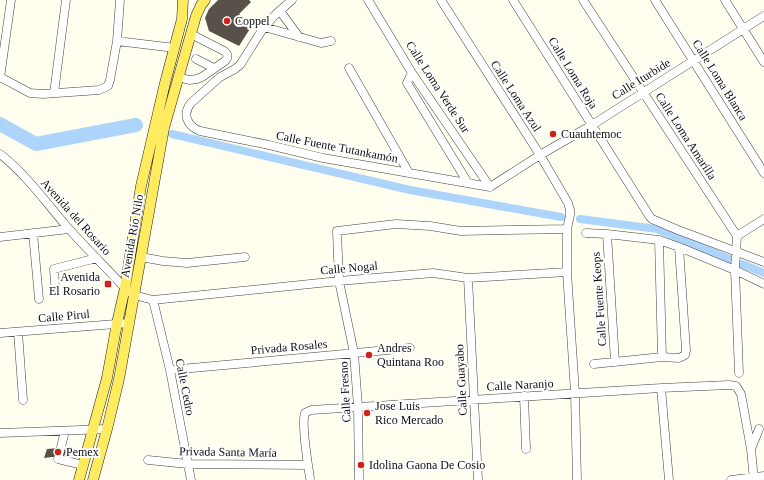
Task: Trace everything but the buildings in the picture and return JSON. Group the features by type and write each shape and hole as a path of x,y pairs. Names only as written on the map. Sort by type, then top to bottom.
{"main road":[{"name":"Avenida Río Nilo","path":"78,480 107,378 141,186 165,83 182,19 183,0"},
{"name":"Avenida Río Nilo","path":"93,480 120,379 164,128 196,16 205,0"}],"street":[{"path":"11,0 0,78 30,93 43,94 99,90 108,86 117,41 121,0"},
{"path":"54,93 66,0"},
{"path":"292,0 264,27 321,43 331,41"},
{"name":"Calle Loma Verde Sur","path":"368,0 412,73 490,187"},
{"name":"Calle Loma Azul","path":"441,0 540,155 568,203 570,210 567,229 567,272 575,394 577,480"},
{"name":"Calle Loma Roja","path":"513,0 650,217 678,230 764,262"},
{"name":"Calle Loma Amarilla","path":"584,0 736,236"},
{"name":"Calle Loma Blanca","path":"655,0 764,173"},
{"path":"725,0 764,62"},
{"path":"280,11 299,37"},
{"name":"Calle Iturbide","path":"490,187 540,155 592,125 764,16"},
{"name":"Calle Fuente Tutankamón","path":"264,27 240,65 220,77 188,107 186,117 196,129 323,158 490,187"},
{"path":"178,78 189,80 202,77 227,59 228,56 224,51 191,34"},
{"path":"117,41 175,48"},
{"path":"196,59 214,68"},
{"path":"349,68 409,173"},
{"path":"412,73 407,83 468,183"},
{"name":"Avenida del Rosario","path":"0,154 39,192 69,229 124,288 134,295"},
{"path":"739,373 734,270 736,236 764,219"},
{"name":"Calle Fresno","path":"359,480 358,407 354,353 339,280 337,231 396,224 430,226 461,231 567,229"},
{"path":"0,237 69,229"},
{"path":"33,233 39,299"},
{"path":"586,233 659,240 734,270 764,284"},
{"name":"Calle Fuente Keops","path":"607,234 615,362"},
{"path":"659,240 662,357"},
{"path":"594,364 662,357 679,358 685,355 686,350 679,247"},
{"path":"141,257 187,263 245,257"},
{"path":"55,284 54,269 97,258"},
{"name":"Calle Nogal","path":"134,295 153,300 339,280 433,273 468,278 567,272"},
{"name":"Calle Guayabo","path":"468,278 478,480"},
{"name":"Calle Cedro","path":"153,300 170,370 191,480"},
{"name":"Calle Pirul","path":"0,333 129,322"},
{"path":"18,332 23,400"},
{"name":"Privada Rosales","path":"170,370 410,348"},
{"name":"Calle Naranjo","path":"308,465 303,421 305,413 311,410 524,396 729,385 736,386 741,394 748,430"},
{"path":"661,388 669,480"},
{"path":"524,396 526,449"},
{"path":"0,433 107,429"},
{"path":"754,479 748,430 761,429"},
{"path":"751,449 761,429"},
{"path":"65,431 58,459 83,465"},
{"name":"Privada Santa María","path":"148,460 188,464 308,465"},
{"path":"308,465 310,478"},
{"path":"731,480 754,479 764,476"}],"waterway":[{"path":"0,124 36,144 136,125"},
{"path":"172,134 410,190 561,217"},
{"path":"580,219 657,229 729,259"},
{"path":"742,264 764,273"}],"place":[{"name":"Coppel","path":"227,21"},
{"name":"Cuauhtemoc","path":"553,134"},
{"name":"Avenida El Rosario","path":"108,284"},
{"name":"Andres Quintana Roo","path":"369,355"},
{"name":"Jose Luis Rico Mercado","path":"367,413"},
{"name":"Pemex","path":"58,452"},
{"name":"Idolina Gaona De Cosio","path":"361,465"}]}
